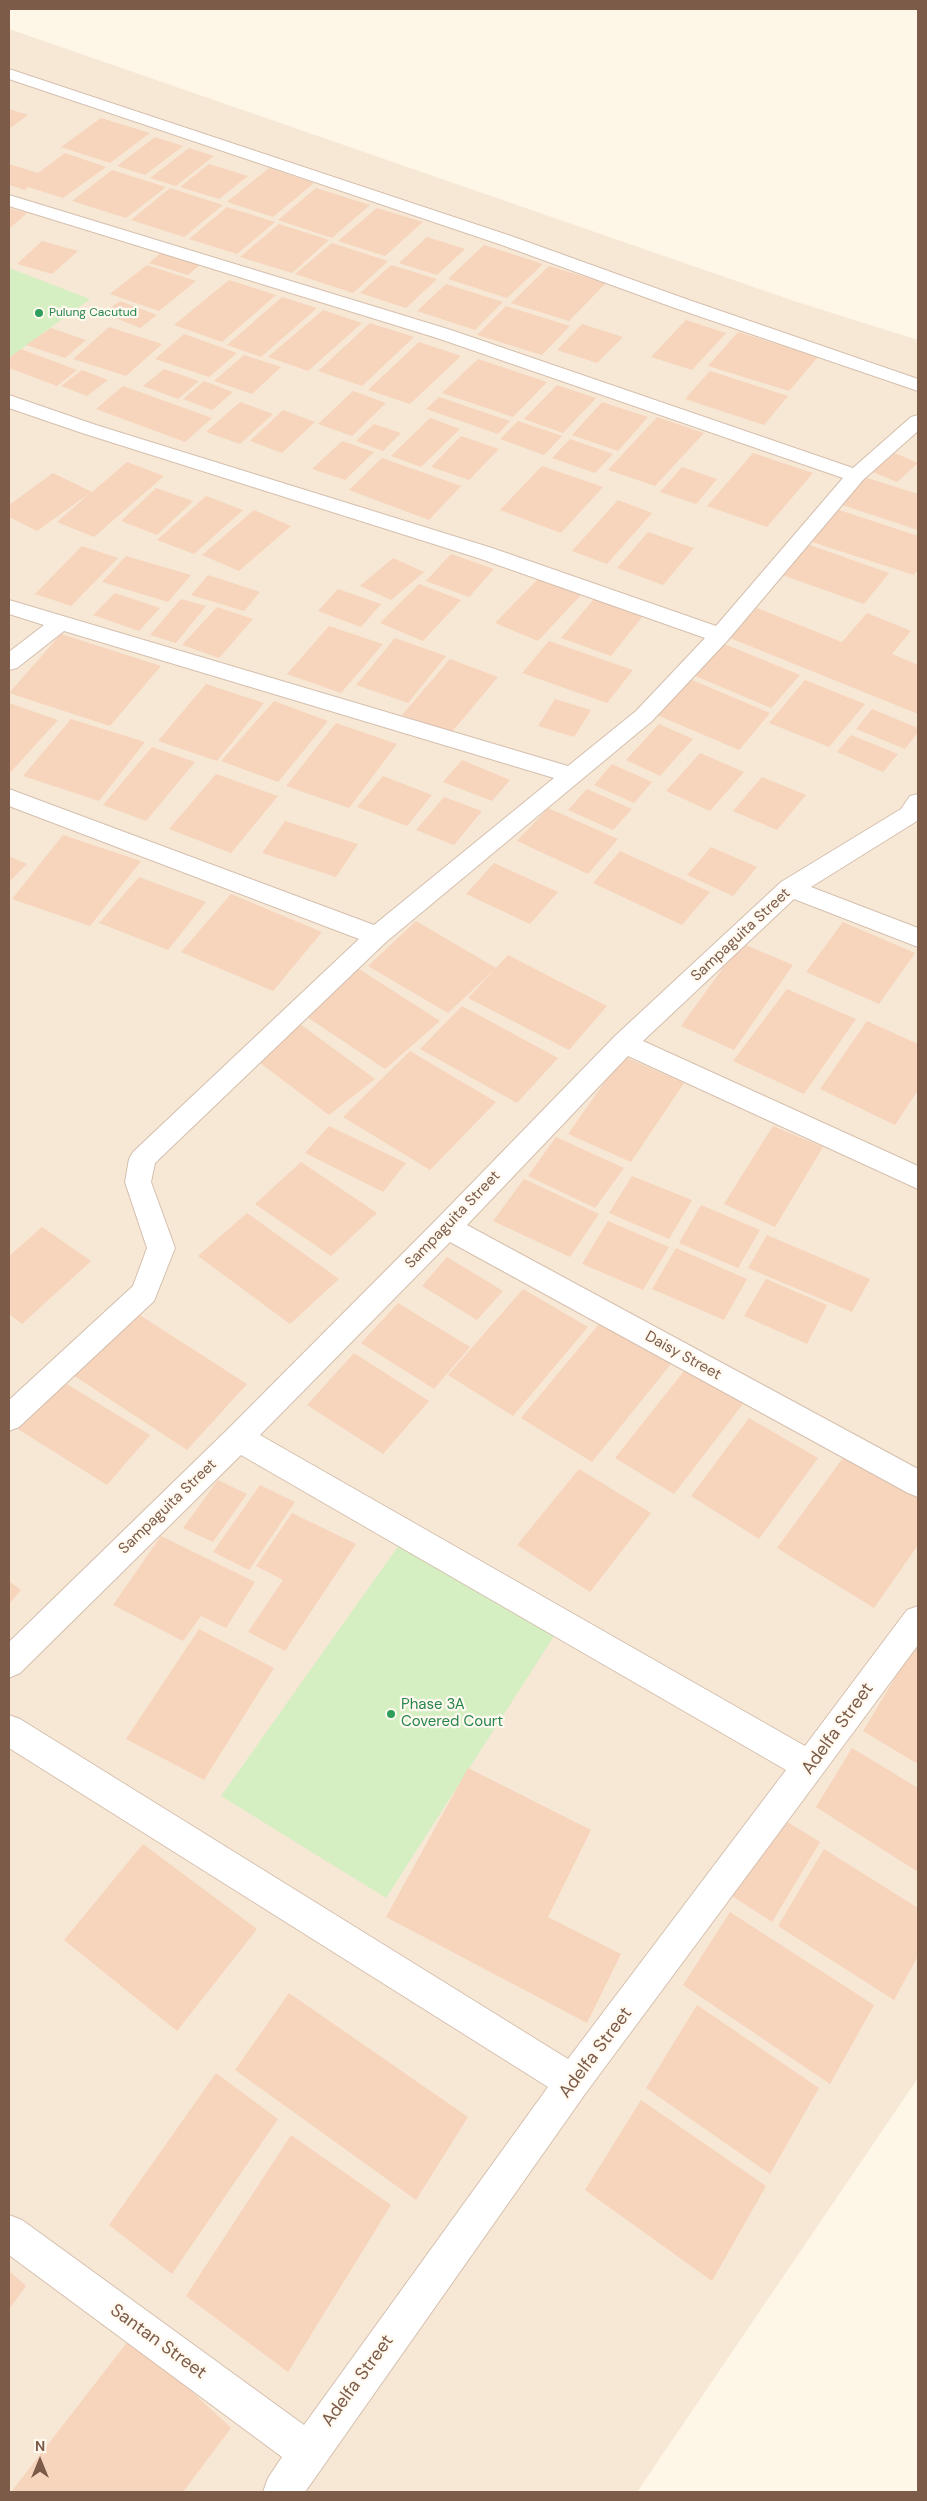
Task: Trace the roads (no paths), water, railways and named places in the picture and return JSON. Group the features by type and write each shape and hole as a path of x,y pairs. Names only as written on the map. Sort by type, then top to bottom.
{"street":[{"path":"9,74 505,240 679,303 918,385"},
{"path":"9,200 444,334 856,476"},
{"path":"9,401 89,429 485,553 720,635"},
{"path":"9,1418 144,1293 162,1248 138,1182 142,1159 377,936 644,716 720,635 856,476 918,421"},
{"path":"9,607 60,624 571,775"},
{"path":"9,663 60,624"},
{"path":"9,797 377,936"},
{"name":"Sampaguita Street","path":"9,1663 238,1438 447,1227 624,1043 790,888 915,812"},
{"path":"790,888 918,938"},
{"path":"624,1043 918,1178"},
{"name":"Daisy Street","path":"447,1227 918,1484"},
{"path":"238,1438 810,1766"},
{"name":"Adelfa Street","path":"282,2492 308,2452 573,2082 918,1620"},
{"path":"9,1730 573,2082"},
{"name":"Santan Street","path":"9,2233 308,2452"}],"place":[{"name":"Pulung Cacutud","path":"39,313"},
{"name":"Phase 3A Covered Court","path":"391,1714"}]}
